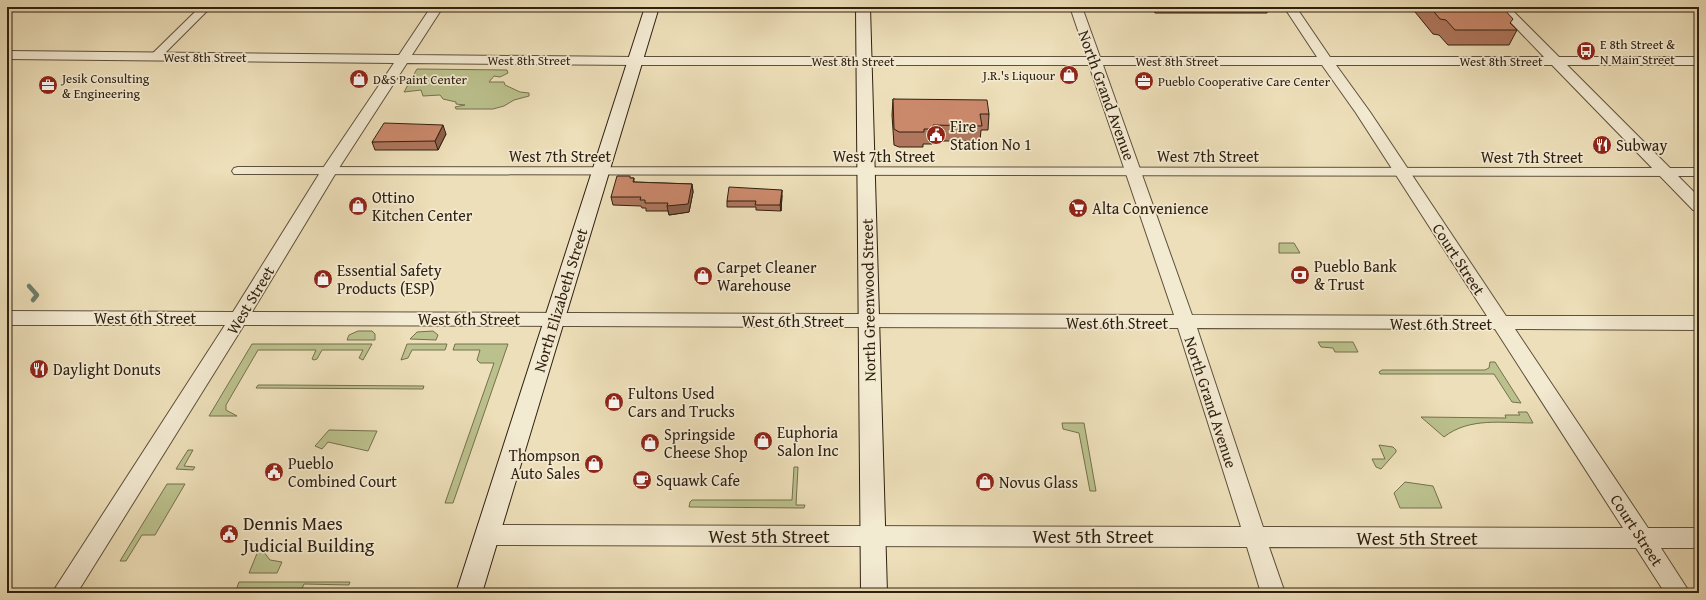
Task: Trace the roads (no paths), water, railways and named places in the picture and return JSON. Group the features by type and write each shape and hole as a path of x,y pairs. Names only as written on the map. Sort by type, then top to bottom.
{"main road":[{"name":"North Elizabeth Street","path":"469,593 599,172 652,7"},
{"name":"North Greenwood Street","path":"863,7 874,593"}],"street":[{"path":"155,57 206,7"},
{"name":"West Street","path":"64,593 329,171 437,7"},
{"name":"North Grand Avenue","path":"1076,7 1135,172 1186,323 1273,593"},
{"name":"Court Street","path":"1290,7 1403,172 1678,593"},
{"path":"1502,7 1699,206"},
{"name":"West 8th Street","path":"7,55 634,61 1699,61"},
{"name":"West 7th Street","path":"238,171 1699,172"},
{"name":"West 6th Street","path":"7,318 1699,324"},
{"name":"West 5th Street","path":"487,536 1254,536 1699,538"}],"waterway":[{"path":"29,286 37,295 33,300"}],"place":[{"name":"E 8th Street & N Main Street","path":"1586,51"},
{"name":"J.R.'s Liquour","path":"1069,75"},
{"name":"D&S Paint Center","path":"359,79"},
{"name":"Pueblo Cooperative Care Center","path":"1144,81"},
{"name":"Jesik Consulting & Engineering","path":"48,85"},
{"name":"Fire Station No 1","path":"936,135"},
{"name":"Subway","path":"1602,145"},
{"name":"Ottino Kitchen Center","path":"358,206"},
{"name":"Alta Convenience","path":"1078,208"},
{"name":"Pueblo Bank & Trust","path":"1300,275"},
{"name":"Carpet Cleaner Warehouse","path":"703,276"},
{"name":"Essential Safety Products (ESP)","path":"323,279"},
{"name":"Daylight Donuts","path":"39,369"},
{"name":"Fultons Used Cars and Trucks","path":"614,402"},
{"name":"Euphoria Salon Inc","path":"763,441"},
{"name":"Springside Cheese Shop","path":"650,443"},
{"name":"Thompson Auto Sales","path":"594,464"},
{"name":"Pueblo Combined Court","path":"274,472"},
{"name":"Squawk Cafe","path":"642,480"},
{"name":"Novus Glass","path":"985,482"},
{"name":"Dennis Maes Judicial Building","path":"229,534"}]}
